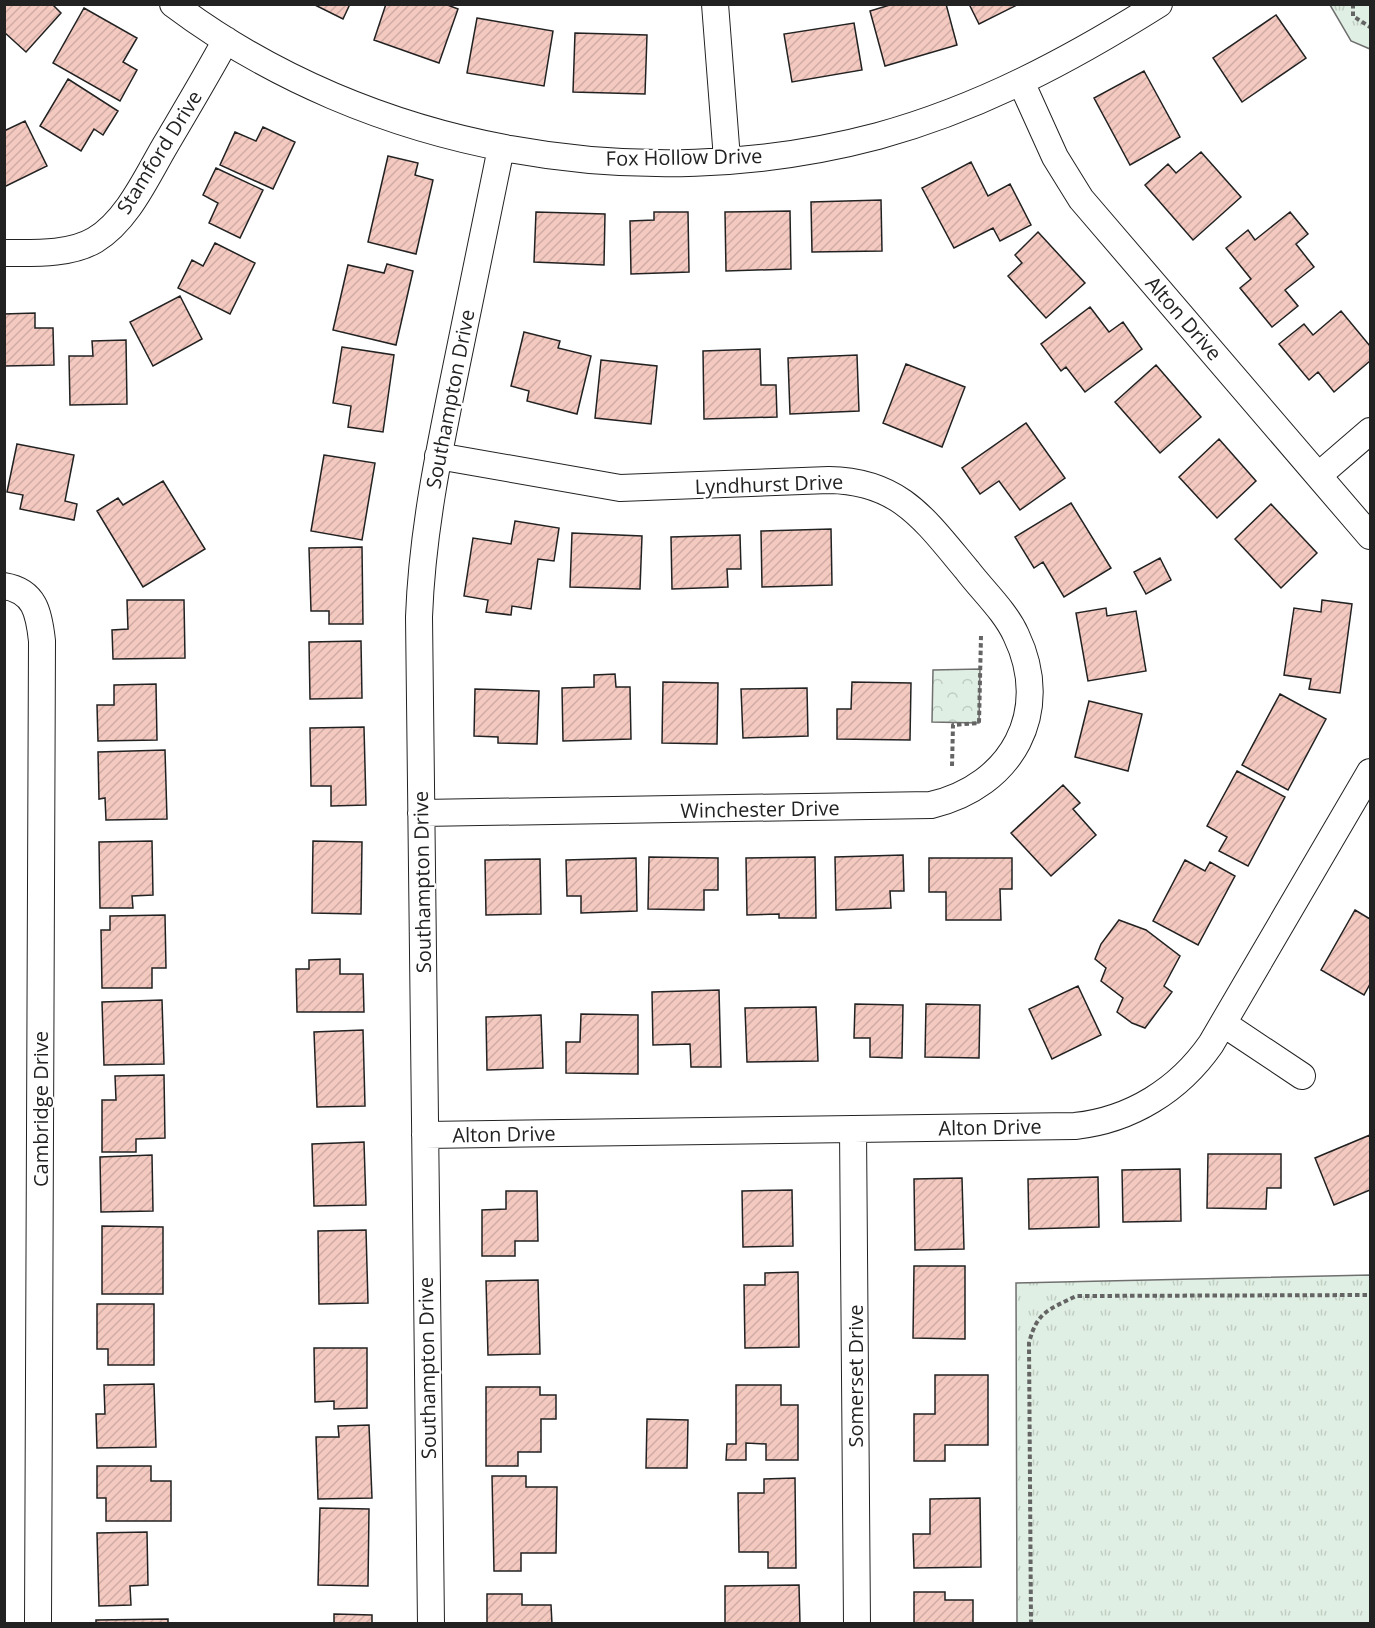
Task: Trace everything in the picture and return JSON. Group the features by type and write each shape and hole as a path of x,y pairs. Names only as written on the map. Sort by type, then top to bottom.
{"street":[{"name":"Fox Hollow Drive","path":"173,4 226,40 271,66 368,109 501,148 612,161 727,159 804,151 878,136 951,112 1022,84 1078,55 1159,4"},
{"path":"715,4 727,159"},
{"name":"Stamford Drive","path":"4,253 57,251 77,247 95,240 109,228 133,199 226,40"},
{"name":"Alton Drive","path":"1022,84 1055,157 1082,199 1371,536"},
{"name":"Southampton Drive","path":"430,1623 420,574 438,456 501,148"},
{"path":"1319,475 1371,431"},
{"name":"Lyndhurst Drive","path":"438,456 620,488 829,480 847,480 880,488 895,495 922,516 1005,616 1023,650 1031,688"},
{"name":"Cambridge Drive","path":"4,586 16,588 30,596 37,609 42,641 38,1623"},
{"name":"Winchester Drive","path":"421,813 931,805 957,799 994,774 1018,742 1026,724 1031,688"},
{"name":"Alton Drive","path":"425,1135 1093,1124 1135,1110 1184,1078 1198,1062 1224,1024 1371,772"},
{"path":"1224,1024 1302,1076"},
{"name":"Somerset Drive","path":"853,1129 857,1623"}],"path":[{"path":"1353,4 1353,15 1371,27"},
{"path":"952,766 953,725 980,723 981,636"},
{"path":"1031,1623 1029,1343 1034,1324 1047,1309 1076,1296 1371,1295"}],"green space":[{"path":"1330,5 1370,5 1370,49 1351,41"},
{"path":"980,669 979,723 932,722 933,670"},
{"path":"1370,1275 1370,1623 1017,1623 1016,1283"}],"building":[{"path":"4,4 52,4 61,13 26,52 4,32"},
{"path":"313,4 350,4 343,19"},
{"path":"386,4 445,4 458,9 439,63 374,40"},
{"path":"893,4 946,4 957,45 885,66 870,11"},
{"path":"969,4 1019,4 979,24"},
{"path":"84,8 137,38 123,62 137,70 120,101 53,63"},
{"path":"1276,15 1306,58 1242,102 1213,58"},
{"path":"477,18 553,31 544,86 467,73"},
{"path":"854,23 862,70 792,82 784,34"},
{"path":"575,33 647,35 645,94 573,92"},
{"path":"1144,71 1180,137 1130,165 1094,98"},
{"path":"68,79 118,111 103,135 94,129 81,151 40,126"},
{"path":"25,121 47,166 4,187 4,131"},
{"path":"263,127 295,142 273,189 220,165 235,132 256,141"},
{"path":"1201,152 1241,197 1193,240 1145,185 1168,164 1176,173"},
{"path":"388,156 418,163 415,175 433,180 416,254 368,242"},
{"path":"971,162 988,196 1010,184 1031,225 1000,241 993,228 954,248 922,188"},
{"path":"216,168 263,190 240,238 209,223 218,203 203,195"},
{"path":"881,200 882,251 812,252 811,202"},
{"path":"790,211 791,269 726,271 725,212"},
{"path":"536,212 605,214 604,265 534,262"},
{"path":"654,212 688,212 689,272 631,274 630,221 654,220"},
{"path":"1290,212 1308,234 1296,244 1314,267 1285,290 1298,306 1272,327 1240,288 1251,279 1226,248 1248,230 1255,240"},
{"path":"1038,232 1085,283 1046,318 1008,276 1022,263 1015,255"},
{"path":"215,243 255,263 230,314 178,288 192,260 203,266"},
{"path":"387,264 413,271 396,345 333,330 348,265 384,273"},
{"path":"180,296 202,339 153,366 130,322"},
{"path":"1090,307 1109,332 1123,322 1142,349 1085,392 1066,367 1061,371 1041,344"},
{"path":"1341,311 1370,346 1370,361 1334,392 1318,372 1309,380 1279,344 1304,324 1313,335"},
{"path":"35,313 35,328 53,328 54,365 5,366 4,314"},
{"path":"524,332 560,341 558,348 591,356 577,414 527,401 529,391 511,386"},
{"path":"126,340 127,404 70,405 69,356 93,356 92,341"},
{"path":"342,347 394,355 383,432 348,427 351,406 333,403"},
{"path":"760,349 761,385 776,385 777,417 704,419 703,351"},
{"path":"857,355 859,411 790,414 788,358"},
{"path":"601,360 657,366 651,424 595,418"},
{"path":"906,364 965,387 942,447 883,423"},
{"path":"1156,365 1201,417 1160,453 1115,402"},
{"path":"1026,423 1065,478 1020,510 999,481 980,494 962,468"},
{"path":"1219,439 1256,481 1217,518 1179,477"},
{"path":"17,444 74,455 65,501 77,504 74,520 20,509 23,495 7,492"},
{"path":"324,455 375,463 362,540 311,531"},
{"path":"163,481 205,549 143,587 97,511 118,498 123,505"},
{"path":"1071,503 1111,568 1064,597 1043,562 1034,568 1015,537"},
{"path":"1271,504 1317,553 1281,588 1235,539"},
{"path":"515,521 559,528 554,561 538,559 531,609 512,606 511,615 486,612 488,600 464,596 473,538 511,544"},
{"path":"831,529 832,585 762,587 761,531"},
{"path":"572,533 642,536 640,589 570,587"},
{"path":"740,535 741,569 727,569 728,587 672,589 671,537"},
{"path":"362,547 363,624 329,624 329,611 311,611 309,548"},
{"path":"1160,558 1171,580 1146,594 1134,572"},
{"path":"127,600 184,600 185,658 113,659 112,630 128,629"},
{"path":"1322,600 1352,604 1340,693 1309,689 1311,679 1284,675 1294,608 1321,612"},
{"path":"1106,608 1107,616 1136,611 1146,671 1088,681 1076,613"},
{"path":"361,641 362,698 310,699 309,642"},
{"path":"615,674 616,687 630,687 631,739 563,741 562,688 594,687 594,675"},
{"path":"663,682 718,683 717,744 662,743"},
{"path":"852,682 911,683 910,740 837,739 837,709 851,709"},
{"path":"156,684 157,740 98,741 97,705 114,705 114,685"},
{"path":"807,688 808,736 743,738 741,689"},
{"path":"475,689 539,691 537,744 498,743 498,737 474,736"},
{"path":"1280,694 1326,719 1288,790 1242,765"},
{"path":"1089,701 1142,714 1128,771 1075,757"},
{"path":"364,727 366,805 331,806 331,786 311,786 310,728"},
{"path":"165,750 167,819 106,820 105,798 99,799 98,752"},
{"path":"1237,771 1285,797 1248,866 1219,851 1227,837 1207,826"},
{"path":"1063,785 1080,803 1073,809 1096,835 1051,876 1011,833"},
{"path":"152,841 153,895 132,896 133,908 100,908 99,842"},
{"path":"313,841 362,842 361,914 312,913"},
{"path":"903,855 904,891 890,891 891,908 836,910 835,857"},
{"path":"649,857 718,858 718,890 704,890 704,910 648,909"},
{"path":"815,857 816,918 779,918 779,914 747,915 746,858"},
{"path":"636,858 637,911 581,913 581,896 567,896 566,860"},
{"path":"929,858 1012,858 1012,889 1000,889 1001,920 946,920 946,892 929,892"},
{"path":"540,859 541,914 486,915 485,860"},
{"path":"1185,860 1205,871 1210,862 1235,876 1198,945 1153,921"},
{"path":"1355,910 1370,919 1370,984 1364,995 1321,970"},
{"path":"165,915 166,968 152,968 152,988 102,988 101,930 110,930 110,916"},
{"path":"1119,920 1146,930 1180,956 1164,986 1172,992 1145,1028 1132,1023 1117,1012 1123,998 1101,981 1106,968 1095,959 1101,944"},
{"path":"340,959 340,974 363,974 364,1012 297,1012 296,969 309,969 309,960"},
{"path":"1078,986 1101,1035 1052,1059 1029,1009"},
{"path":"719,990 721,1067 691,1067 690,1044 653,1045 652,992"},
{"path":"162,1000 164,1064 104,1065 102,1002"},
{"path":"855,1004 903,1005 902,1058 870,1057 870,1038 854,1038"},
{"path":"926,1004 980,1005 979,1058 925,1057"},
{"path":"816,1007 818,1061 747,1062 745,1008"},
{"path":"581,1014 638,1015 638,1074 566,1073 566,1042 580,1042"},
{"path":"541,1015 543,1068 487,1070 486,1017"},
{"path":"363,1030 365,1106 317,1107 314,1032"},
{"path":"164,1075 165,1138 136,1139 136,1152 102,1152 102,1100 116,1100 115,1076"},
{"path":"1370,1135 1370,1190 1334,1205 1315,1158"},
{"path":"364,1142 366,1205 314,1206 312,1144"},
{"path":"1208,1154 1281,1154 1281,1188 1267,1188 1266,1209 1207,1208"},
{"path":"152,1155 153,1211 101,1212 100,1157"},
{"path":"1180,1169 1181,1221 1123,1222 1122,1170"},
{"path":"1098,1177 1099,1227 1029,1229 1028,1179"},
{"path":"962,1178 964,1249 915,1250 914,1179"},
{"path":"792,1190 793,1246 743,1247 742,1191"},
{"path":"506,1191 537,1191 538,1241 515,1241 515,1256 482,1256 482,1210 506,1209"},
{"path":"102,1226 163,1227 163,1294 102,1294"},
{"path":"366,1230 368,1303 319,1304 318,1231"},
{"path":"914,1266 965,1266 965,1339 913,1338"},
{"path":"798,1272 799,1347 745,1348 744,1285 765,1285 765,1273"},
{"path":"538,1280 540,1354 488,1355 486,1281"},
{"path":"97,1304 154,1304 154,1365 108,1365 108,1349 97,1349"},
{"path":"314,1348 367,1348 367,1408 334,1409 334,1401 315,1402"},
{"path":"935,1375 988,1375 988,1445 945,1445 945,1461 914,1461 914,1414 935,1414"},
{"path":"154,1384 156,1447 97,1448 96,1414 105,1414 104,1385"},
{"path":"736,1385 781,1385 781,1405 798,1405 798,1460 766,1460 766,1444 746,1443 746,1460 726,1460 727,1444 736,1444"},
{"path":"486,1387 540,1387 540,1395 556,1395 556,1419 541,1419 541,1452 518,1452 518,1466 486,1466"},
{"path":"647,1419 688,1420 687,1468 646,1468"},
{"path":"369,1425 372,1498 318,1499 316,1437 339,1437 338,1426"},
{"path":"97,1466 151,1466 151,1481 171,1481 171,1521 106,1521 106,1498 97,1498"},
{"path":"492,1476 526,1476 526,1487 557,1487 556,1553 521,1553 521,1571 494,1571"},
{"path":"795,1478 796,1568 768,1568 768,1552 739,1552 738,1493 764,1493 764,1479"},
{"path":"980,1498 981,1567 914,1568 913,1534 930,1534 930,1499"},
{"path":"320,1508 369,1509 368,1586 318,1585"},
{"path":"147,1532 148,1585 130,1586 131,1605 99,1606 97,1533"},
{"path":"799,1585 800,1624 725,1624 725,1586"},
{"path":"914,1592 945,1592 945,1600 973,1600 973,1624 914,1624"},
{"path":"487,1594 522,1594 522,1605 551,1605 552,1624 487,1624"},
{"path":"334,1614 372,1615 372,1624 334,1624"},
{"path":"168,1619 168,1624 96,1624 96,1620"}]}
